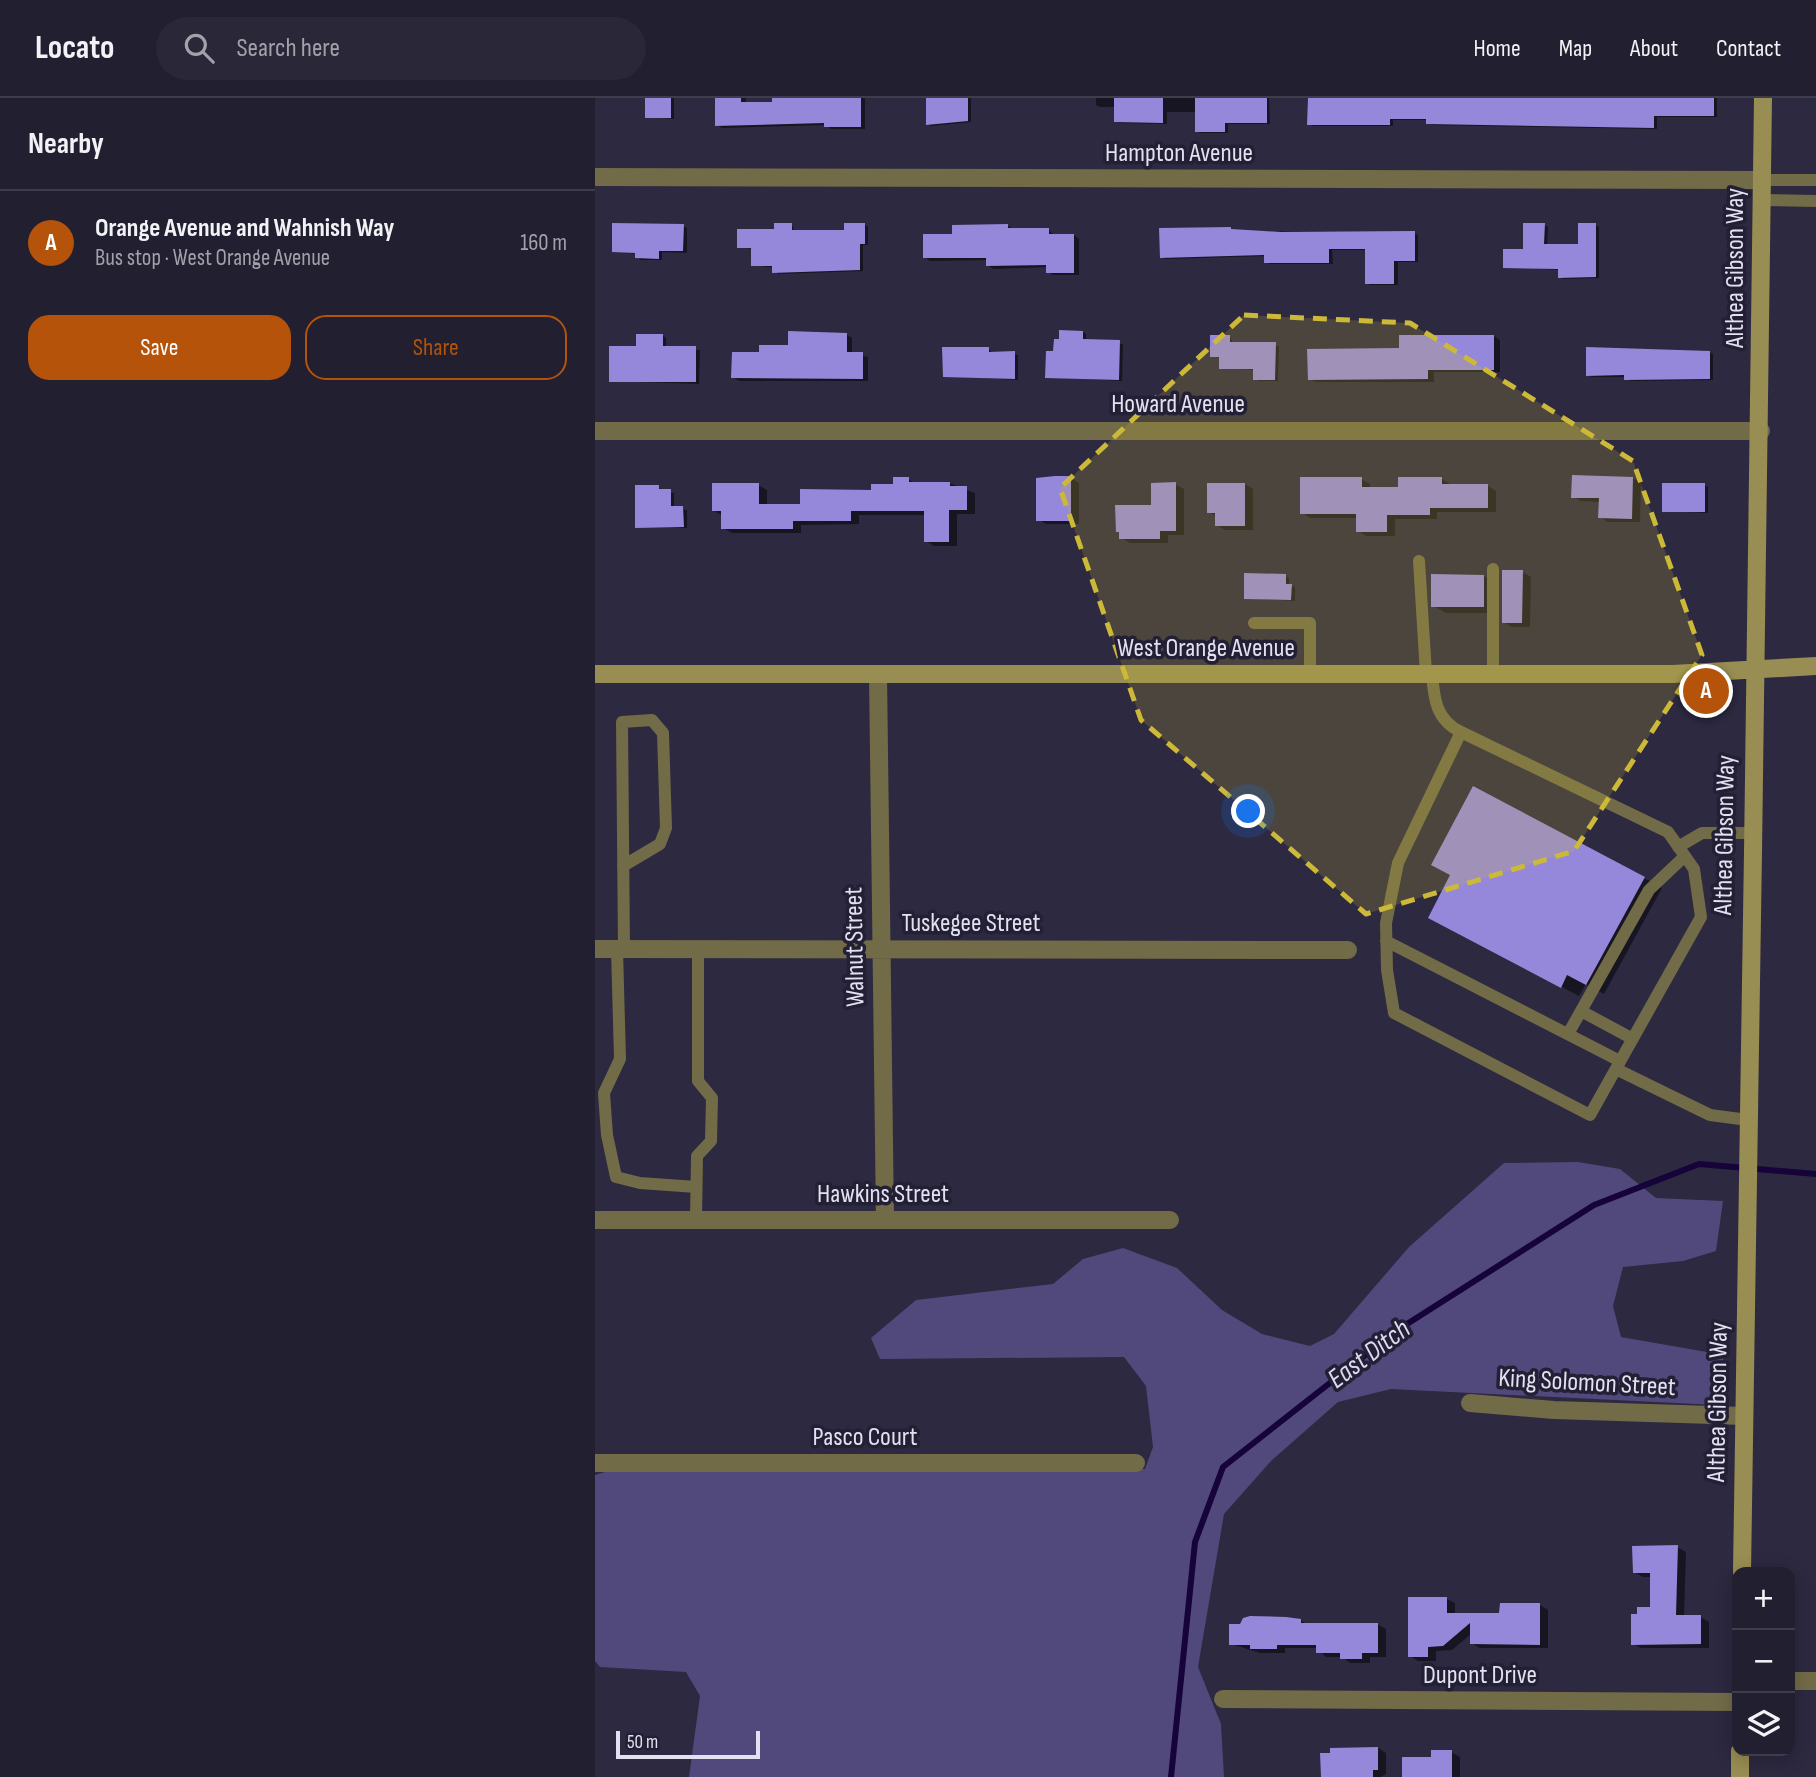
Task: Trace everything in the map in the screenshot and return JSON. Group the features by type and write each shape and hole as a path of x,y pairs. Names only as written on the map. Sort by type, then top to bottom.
{"street":[{"name":"Althea Gibson Way","path":"1742,1567 1754,670 1761,431 1763,98"},
{"name":"Hampton Avenue","path":"595,177 1762,180"},
{"name":"Howard Avenue","path":"595,431 1761,431"},
{"name":"West Orange Avenue","path":"595,674 1710,674 1816,666"},
{"name":"Walnut Street","path":"878,674 885,1220"},
{"name":"Tuskegee Street","path":"595,949 1348,950"},
{"name":"Hawkins Street","path":"595,1220 1170,1220"},
{"name":"King Solomon Street","path":"1470,1403 1554,1410 1744,1416"},
{"name":"Pasco Court","path":"595,1463 1136,1462"},
{"path":"1795,1682 1816,1681"},
{"name":"Dupont Drive","path":"1223,1699 1732,1702"},
{"path":"1740,1756 1740,1777"}],"lane":[{"path":"1762,180 1816,180"},
{"path":"1762,200 1816,201"},
{"path":"1419,561 1429,674 1435,706 1449,726 1668,832 1695,869 1701,917 1590,1115 1394,1013 1387,970 1386,923 1398,863 1461,732"},
{"path":"1493,569 1493,674"},
{"path":"1254,624 1310,623 1310,674"},
{"path":"623,866 660,844 666,828 663,733 652,720 622,722 620,1059 604,1093 607,1135 616,1177 639,1183 697,1187"},
{"path":"1568,1034 1649,890 1682,851 1702,833 1752,833"},
{"path":"1386,941 1568,1034 1618,1065 1710,1115 1748,1120"},
{"path":"696,1220 697,1157 711,1140 712,1098 698,1081 698,949"},
{"path":"1581,1011 1633,1039"}],"highlighted area":[{"path":"1244,315 1410,323 1633,461 1702,655 1574,851 1366,914 1141,720 1060,488"}],"shaded area":[{"path":"1578,1162 1620,1169 1656,1198 1723,1201 1716,1251 1683,1261 1623,1267 1613,1306 1621,1337 1724,1355 1717,1405 1391,1389 1338,1402 1271,1461 1224,1514 1198,1667 1221,1724 1224,1777 689,1777 700,1696 686,1672 600,1667 595,1661 595,1475 605,1472 1145,1469 1153,1447 1146,1386 1124,1357 880,1359 871,1338 916,1300 1053,1284 1083,1259 1123,1248 1177,1268 1222,1310 1262,1334 1310,1346 1334,1334 1409,1247 1504,1163"}],"building":[{"path":"645,98 671,98 671,118 645,118"},
{"path":"715,98 741,98 741,102 772,102 772,98 861,98 861,127 824,127 824,123 715,126"},
{"path":"926,98 968,98 968,121 926,125"},
{"path":"1114,98 1163,98 1163,123 1114,122"},
{"path":"1195,98 1267,98 1267,123 1225,123 1225,132 1195,132"},
{"path":"1308,98 1714,98 1714,116 1654,116 1654,128 1426,124 1426,119 1390,119 1390,125 1307,125"},
{"path":"612,223 684,224 683,251 659,251 659,259 635,258 635,253 612,252"},
{"path":"774,223 792,223 792,230 844,230 844,223 865,223 865,244 860,244 860,270 772,273 772,266 751,266 751,248 737,248 737,229 774,229"},
{"path":"1523,223 1545,223 1544,244 1578,244 1578,223 1596,223 1596,277 1558,278 1558,269 1503,268 1503,249 1523,249"},
{"path":"1008,224 1008,228 1049,228 1049,234 1074,234 1074,273 1046,273 1046,265 986,266 986,258 923,258 923,234 952,234 952,225"},
{"path":"1231,227 1281,232 1415,231 1415,261 1394,261 1394,284 1365,284 1365,249 1329,249 1329,263 1264,263 1264,255 1160,258 1159,228"},
{"path":"1059,330 1083,331 1083,339 1120,340 1119,380 1045,378 1046,351 1053,351 1054,339 1059,339"},
{"path":"788,331 847,333 847,352 863,352 863,379 731,378 732,352 759,352 759,345 788,345"},
{"path":"636,334 663,334 663,346 696,346 696,382 609,382 609,346 636,346"},
{"path":"1210,335 1230,335 1230,342 1276,342 1275,380 1253,380 1253,369 1219,369 1219,357 1210,357"},
{"path":"1399,335 1494,335 1494,370 1428,370 1428,379 1308,380 1307,349 1399,348"},
{"path":"942,347 989,347 989,352 1015,351 1015,379 943,377"},
{"path":"1586,347 1710,351 1710,379 1624,380 1624,375 1586,376"},
{"path":"1572,475 1633,477 1632,519 1598,518 1599,498 1571,498"},
{"path":"1071,476 1071,521 1036,521 1036,478"},
{"path":"893,477 909,477 909,482 950,482 950,486 967,486 967,510 949,510 949,542 924,542 924,511 851,511 851,521 793,521 793,529 721,529 721,511 712,511 712,483 759,483 759,504 800,504 800,489 871,490 871,484 893,484"},
{"path":"1300,477 1362,477 1362,487 1398,487 1398,477 1442,477 1442,484 1488,484 1488,508 1430,508 1430,515 1387,515 1387,532 1356,532 1356,514 1300,514"},
{"path":"1176,482 1176,531 1160,531 1160,539 1119,539 1119,532 1116,532 1115,505 1151,505 1151,483"},
{"path":"1207,483 1245,483 1245,526 1215,526 1215,513 1207,513"},
{"path":"1662,483 1705,483 1705,512 1662,512"},
{"path":"635,485 659,485 659,489 671,489 671,506 683,506 684,527 635,528"},
{"path":"1502,570 1523,570 1522,623 1502,623"},
{"path":"1244,573 1286,574 1286,584 1292,584 1291,600 1244,599"},
{"path":"1431,574 1484,575 1484,607 1431,607"},
{"path":"1473,786 1645,877 1586,985 1567,975 1561,988 1428,918 1450,875 1431,865"},
{"path":"1678,1545 1676,1615 1701,1615 1701,1644 1631,1645 1631,1614 1637,1614 1637,1607 1650,1607 1650,1573 1633,1573 1632,1546"},
{"path":"1408,1597 1447,1597 1447,1613 1499,1613 1500,1603 1540,1603 1540,1645 1470,1644 1470,1623 1443,1646 1428,1647 1428,1657 1408,1657"},
{"path":"1250,1616 1301,1619 1301,1623 1378,1623 1378,1653 1362,1653 1362,1659 1340,1659 1340,1653 1316,1653 1316,1645 1277,1645 1277,1649 1250,1649 1250,1645 1229,1645 1229,1624 1240,1624 1243,1618"},
{"path":"1378,1747 1378,1770 1373,1770 1373,1777 1321,1777 1320,1753 1330,1753 1330,1748"},
{"path":"1431,1750 1452,1750 1452,1777 1402,1777 1402,1757 1431,1757"}],"waterway":[{"name":"East Ditch","path":"1171,1777 1195,1542 1223,1467 1396,1331 1594,1205 1699,1164 1816,1174"}],"place":[{"name":"Orange Avenue and Wahnish Way","path":"1706,691"}]}
